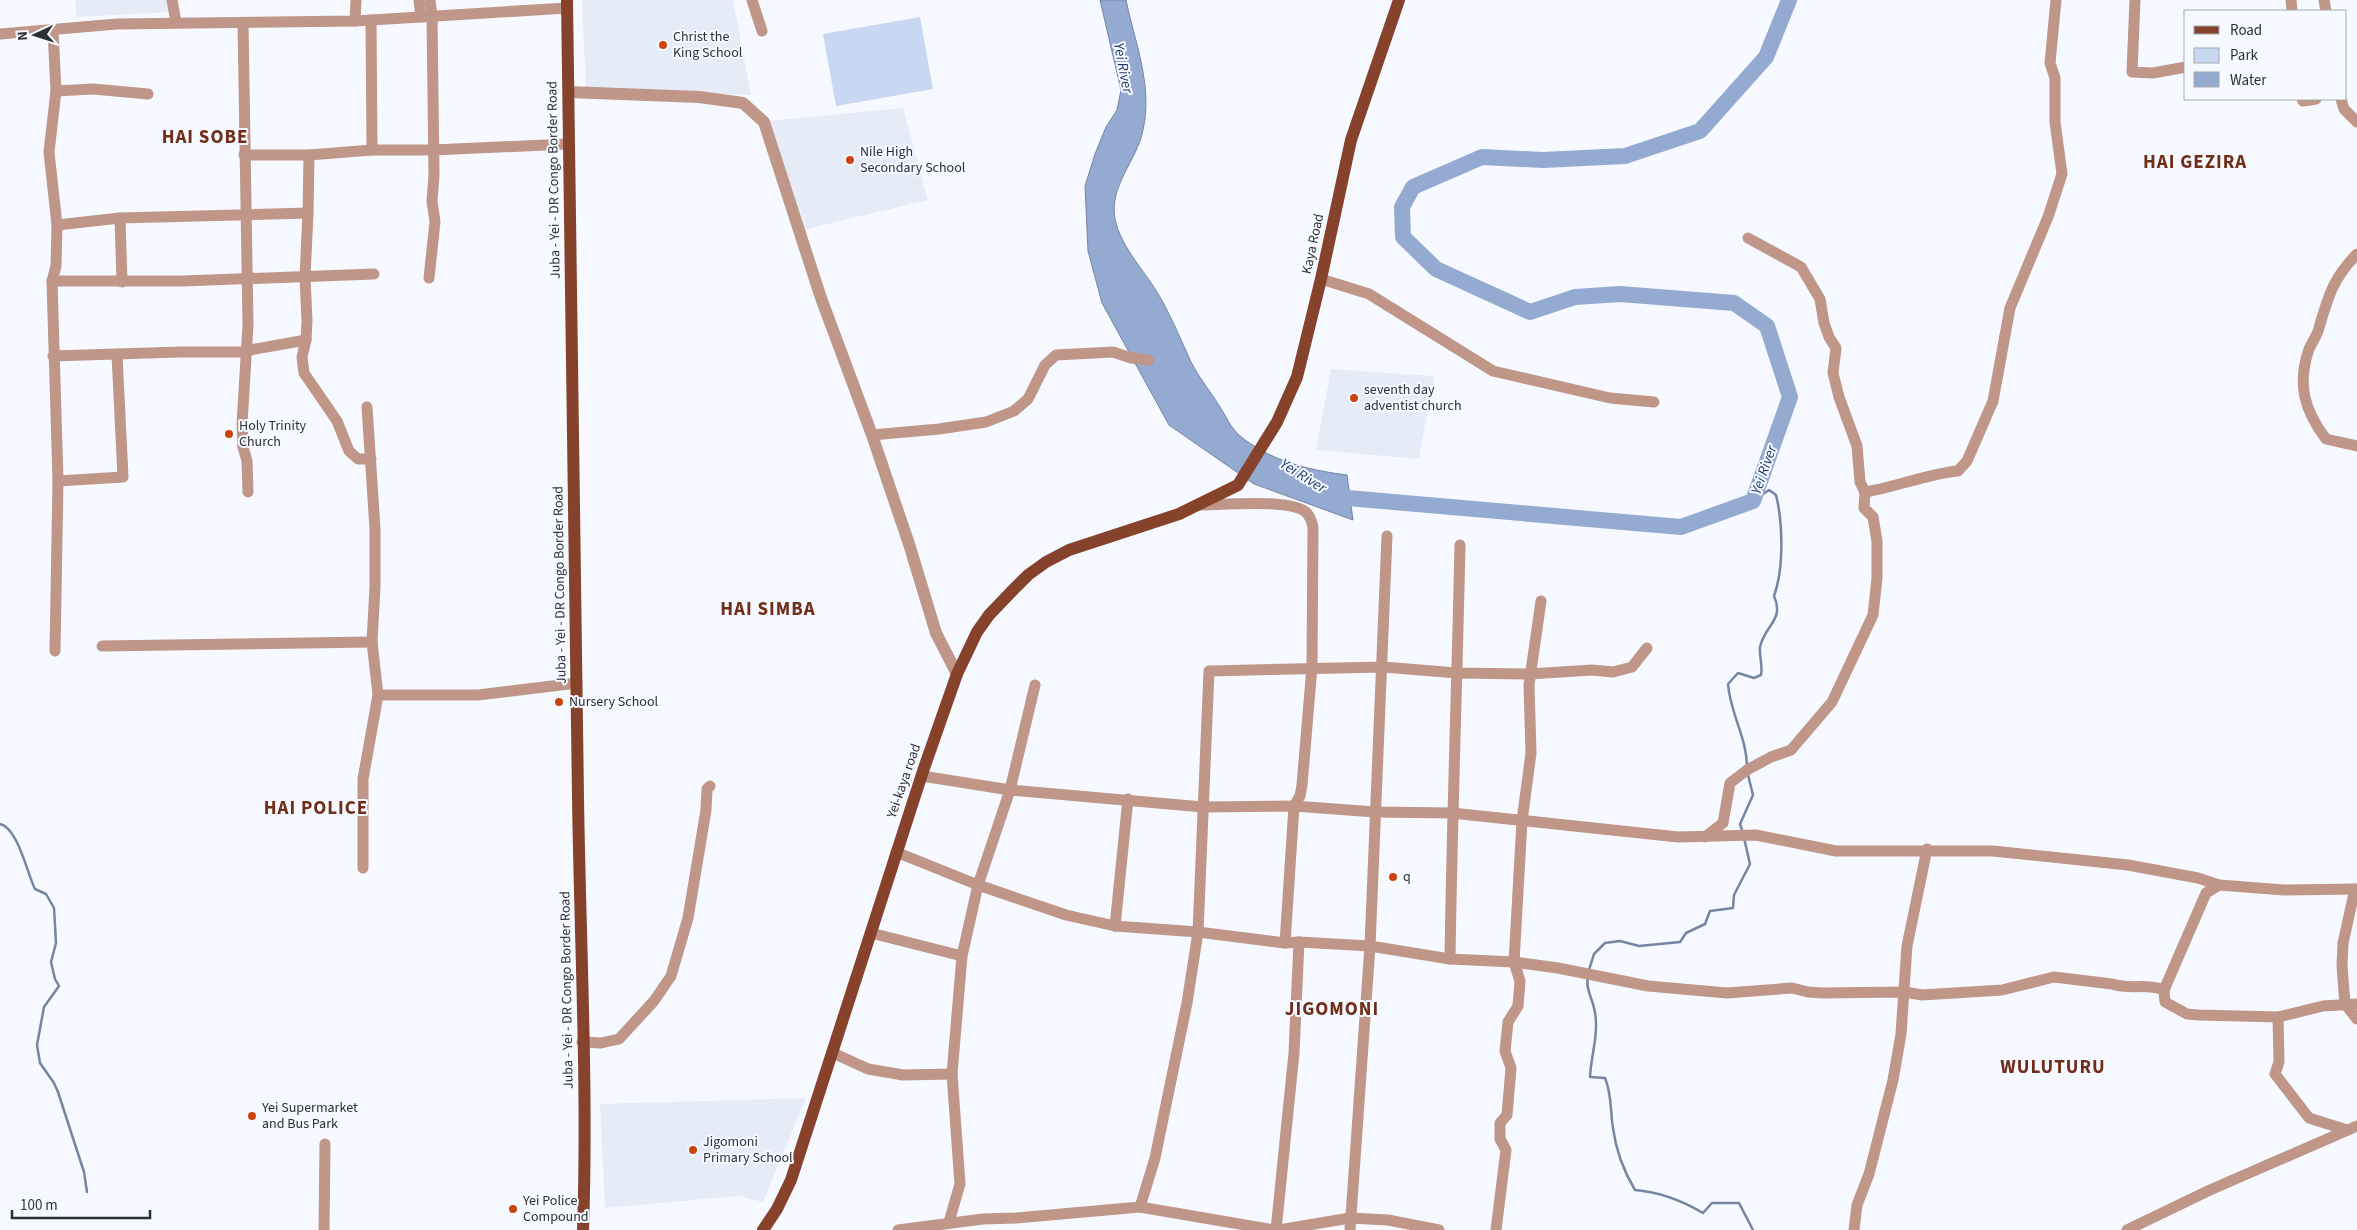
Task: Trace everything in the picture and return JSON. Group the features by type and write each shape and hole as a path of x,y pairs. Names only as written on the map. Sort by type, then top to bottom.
{"main road":[{"name":"Kaya Road","path":"1238,485 1270,435 1297,377 1321,280 1351,140 1398,0"},
{"name":"Juba - Yei - DR Congo Border Road","path":"567,4 571,232 570,382 584,1105 583,1230"},
{"name":"Yei-kaya road","path":"763,1230 777,1209 791,1180 896,852 957,674 977,632 1028,575 1070,550 1200,506 1238,485"}],"street":[{"path":"172,0 176,22"},
{"path":"355,21 356,0"},
{"path":"409,0 419,0 427,16"},
{"path":"429,278 435,222 432,201 433,150 427,16 430,0"},
{"path":"752,0 762,31"},
{"path":"1865,492 1888,488 1938,473 1958,471 1968,461 1993,401 2010,308 2048,217 2062,174 2055,122 2055,78 2050,63 2056,0"},
{"path":"2135,0 2132,72 2152,73 2184,67"},
{"path":"0,34 176,22 355,21 567,4"},
{"path":"371,20 372,150"},
{"path":"243,22 244,155 247,215 246,352 242,424 248,492"},
{"path":"53,30 56,91 49,152 57,225 56,266 52,281 58,481 55,651"},
{"path":"56,91 93,89 148,94"},
{"path":"568,92 699,97 743,103 764,122 821,298 872,435 909,544 936,633 957,674"},
{"path":"2341,100 2344,109 2357,122"},
{"path":"244,155 309,155 372,150 433,150 568,144"},
{"path":"309,155 305,277 306,340 302,357 304,373 337,422 349,451 358,459 371,459"},
{"path":"57,225 120,218 308,213"},
{"path":"120,218 122,282"},
{"path":"1705,837 1723,823 1730,783 1746,770 1771,757 1791,750 1832,702 1873,615 1877,578 1877,541 1873,517 1864,508 1865,492 1860,482 1857,446 1839,397 1833,374 1836,348 1829,337 1824,323 1820,299 1801,267 1748,238"},
{"path":"2357,254 2344,267 2331,287 2323,310 2319,330 2310,347 2303,368 2302,388 2318,428 2326,439 2357,446"},
{"path":"52,281 122,282 374,274"},
{"path":"1321,280 1369,294 1493,372 1610,398 1654,402"},
{"path":"53,356 246,352 306,340"},
{"path":"872,435 939,429 986,422 1014,411 1028,399 1044,365 1056,355 1113,352 1131,358 1149,360"},
{"path":"58,481 123,477 117,355"},
{"path":"363,868 363,779 378,695 372,642 375,577 371,459 367,407"},
{"path":"1200,506 1263,503 1296,508 1306,512 1313,527 1312,667 1302,785 1300,796 1294,806 1285,944"},
{"path":"1350,1224 1370,946 1387,536"},
{"path":"1450,959 1452,813 1460,545"},
{"path":"1496,1230 1506,1150 1500,1139 1500,1124 1507,1114 1511,1068 1505,1051 1508,1022 1518,1006 1520,981 1514,962 1522,822 1531,753 1530,674 1541,601"},
{"path":"102,646 372,642"},
{"path":"1140,1207 1155,1158 1187,1003 1198,932 1209,671 1312,667 1383,667 1457,673 1530,674 1592,670 1613,672 1632,667 1648,648"},
{"path":"378,695 478,695 577,683"},
{"path":"949,1222 960,1184 952,1074 962,956 978,885 1010,790 1035,685"},
{"path":"922,776 1010,790 1128,799 1203,808 1294,806 1375,812 1452,813 1678,838 1750,835 1836,850 1927,849 1993,851 2128,865 2198,878 2219,885 2284,890 2356,889 2343,943 2345,1004 2357,1019"},
{"path":"582,1042 601,1043 619,1039 654,1001 670,976 688,918 706,810 707,789 710,786"},
{"path":"1115,926 1128,799"},
{"path":"1854,1230 1857,1205 1869,1174 1893,1080 1901,1034 1907,946 1927,849"},
{"path":"896,852 978,885 1066,915 1115,926 1198,932 1285,944 1299,942 1370,946 1450,959 1514,962 1648,986 1726,993 1792,988 1822,993 1904,992 1922,994 2002,990 2054,977 2112,984 2121,987 2157,987 2164,990"},
{"path":"2219,885 2206,893 2164,990 2166,1002 2187,1014 2256,1018 2278,1017 2324,1006 2357,1004"},
{"path":"871,933 962,956"},
{"path":"1276,1230 1294,1052 1299,942"},
{"path":"2278,1017 2279,1062 2275,1074 2309,1118 2352,1128"},
{"path":"833,1053 868,1068 894,1073 952,1074"},
{"path":"2127,1230 2210,1190 2352,1128"},
{"path":"324,1144 324,1230"},
{"path":"898,1230 949,1222 1016,1224 1140,1207 1276,1230 1388,1220 1439,1230"}],"shaded area":[{"path":"75,0 170,0 172,12 76,17"},
{"name":"Christ the King School","path":"582,0 733,0 751,95 586,90"},
{"name":"Nile High Secondary School","path":"903,108 928,200 806,229 768,121"},
{"path":"1331,369 1434,376 1419,459 1316,450"},
{"name":"Jigomoni Primary School","path":"806,1098 763,1202 739,1196 605,1208 600,1104"}],"green space":[{"path":"920,17 933,89 836,106 823,34"}],"water":[{"path":"1100,0 1126,0 1142,65 1146,97 1146,114 1140,141 1116,195 1114,207 1118,230 1134,260 1160,297 1194,368 1236,432 1263,452 1277,458 1304,467 1347,475 1353,520 1254,484 1169,425 1102,303 1088,251 1085,186 1106,127 1117,110 1121,90"}],"waterway":[{"name":"Yei River","path":"1330,493 1336,497 1681,527 1753,501 1790,397 1767,326 1734,303 1620,294 1575,297 1530,312 1436,269 1403,237 1402,207 1413,187 1482,157 1543,160 1625,156 1700,131 1766,57 1789,0"},
{"path":"1747,767 1744,746 1729,695 1728,684 1738,673 1754,678 1761,675 1760,647 1777,611 1774,596 1781,560 1781,532 1776,495 1769,490 1753,501"},
{"path":"1743,833 1740,824 1753,795 1748,775"},
{"path":"0,824 6,827 17,842 35,889 46,894 54,908 56,943 51,962 55,979 59,986 44,1007 37,1045 40,1063 58,1092 84,1172 87,1192"},
{"path":"1589,970 1594,954 1605,943 1620,941 1639,946 1680,942 1686,933 1705,924 1710,911 1733,908 1734,895 1750,864 1744,838"},
{"path":"1588,978 1587,985 1596,1017 1596,1034 1590,1077 1605,1078 1609,1090 1614,1136 1618,1152 1635,1190 1670,1197 1703,1213 1712,1203 1739,1203 1753,1230"}],"place":[{"name":"Christ the King School","path":"663,45"},
{"name":"Nile High Secondary School","path":"850,160"},
{"name":"seventh day adventist church","path":"1354,398"},
{"name":"Holy Trinity Church","path":"229,434"},
{"name":"Nursery School","path":"559,702"},
{"name":"q","path":"1393,877"},
{"name":"Yei Supermarket and Bus Park","path":"252,1116"},
{"name":"Jigomoni Primary School","path":"693,1150"},
{"name":"Yei Police Compound","path":"513,1209"}],"district":[{"name":"HAI SOBE","path":"205,137"},
{"name":"HAI GEZIRA","path":"2195,162"},
{"name":"HAI SIMBA","path":"768,609"},
{"name":"HAI POLICE","path":"316,808"},
{"name":"JIGOMONI","path":"1332,1009"},
{"name":"WULUTURU","path":"2053,1067"}]}
